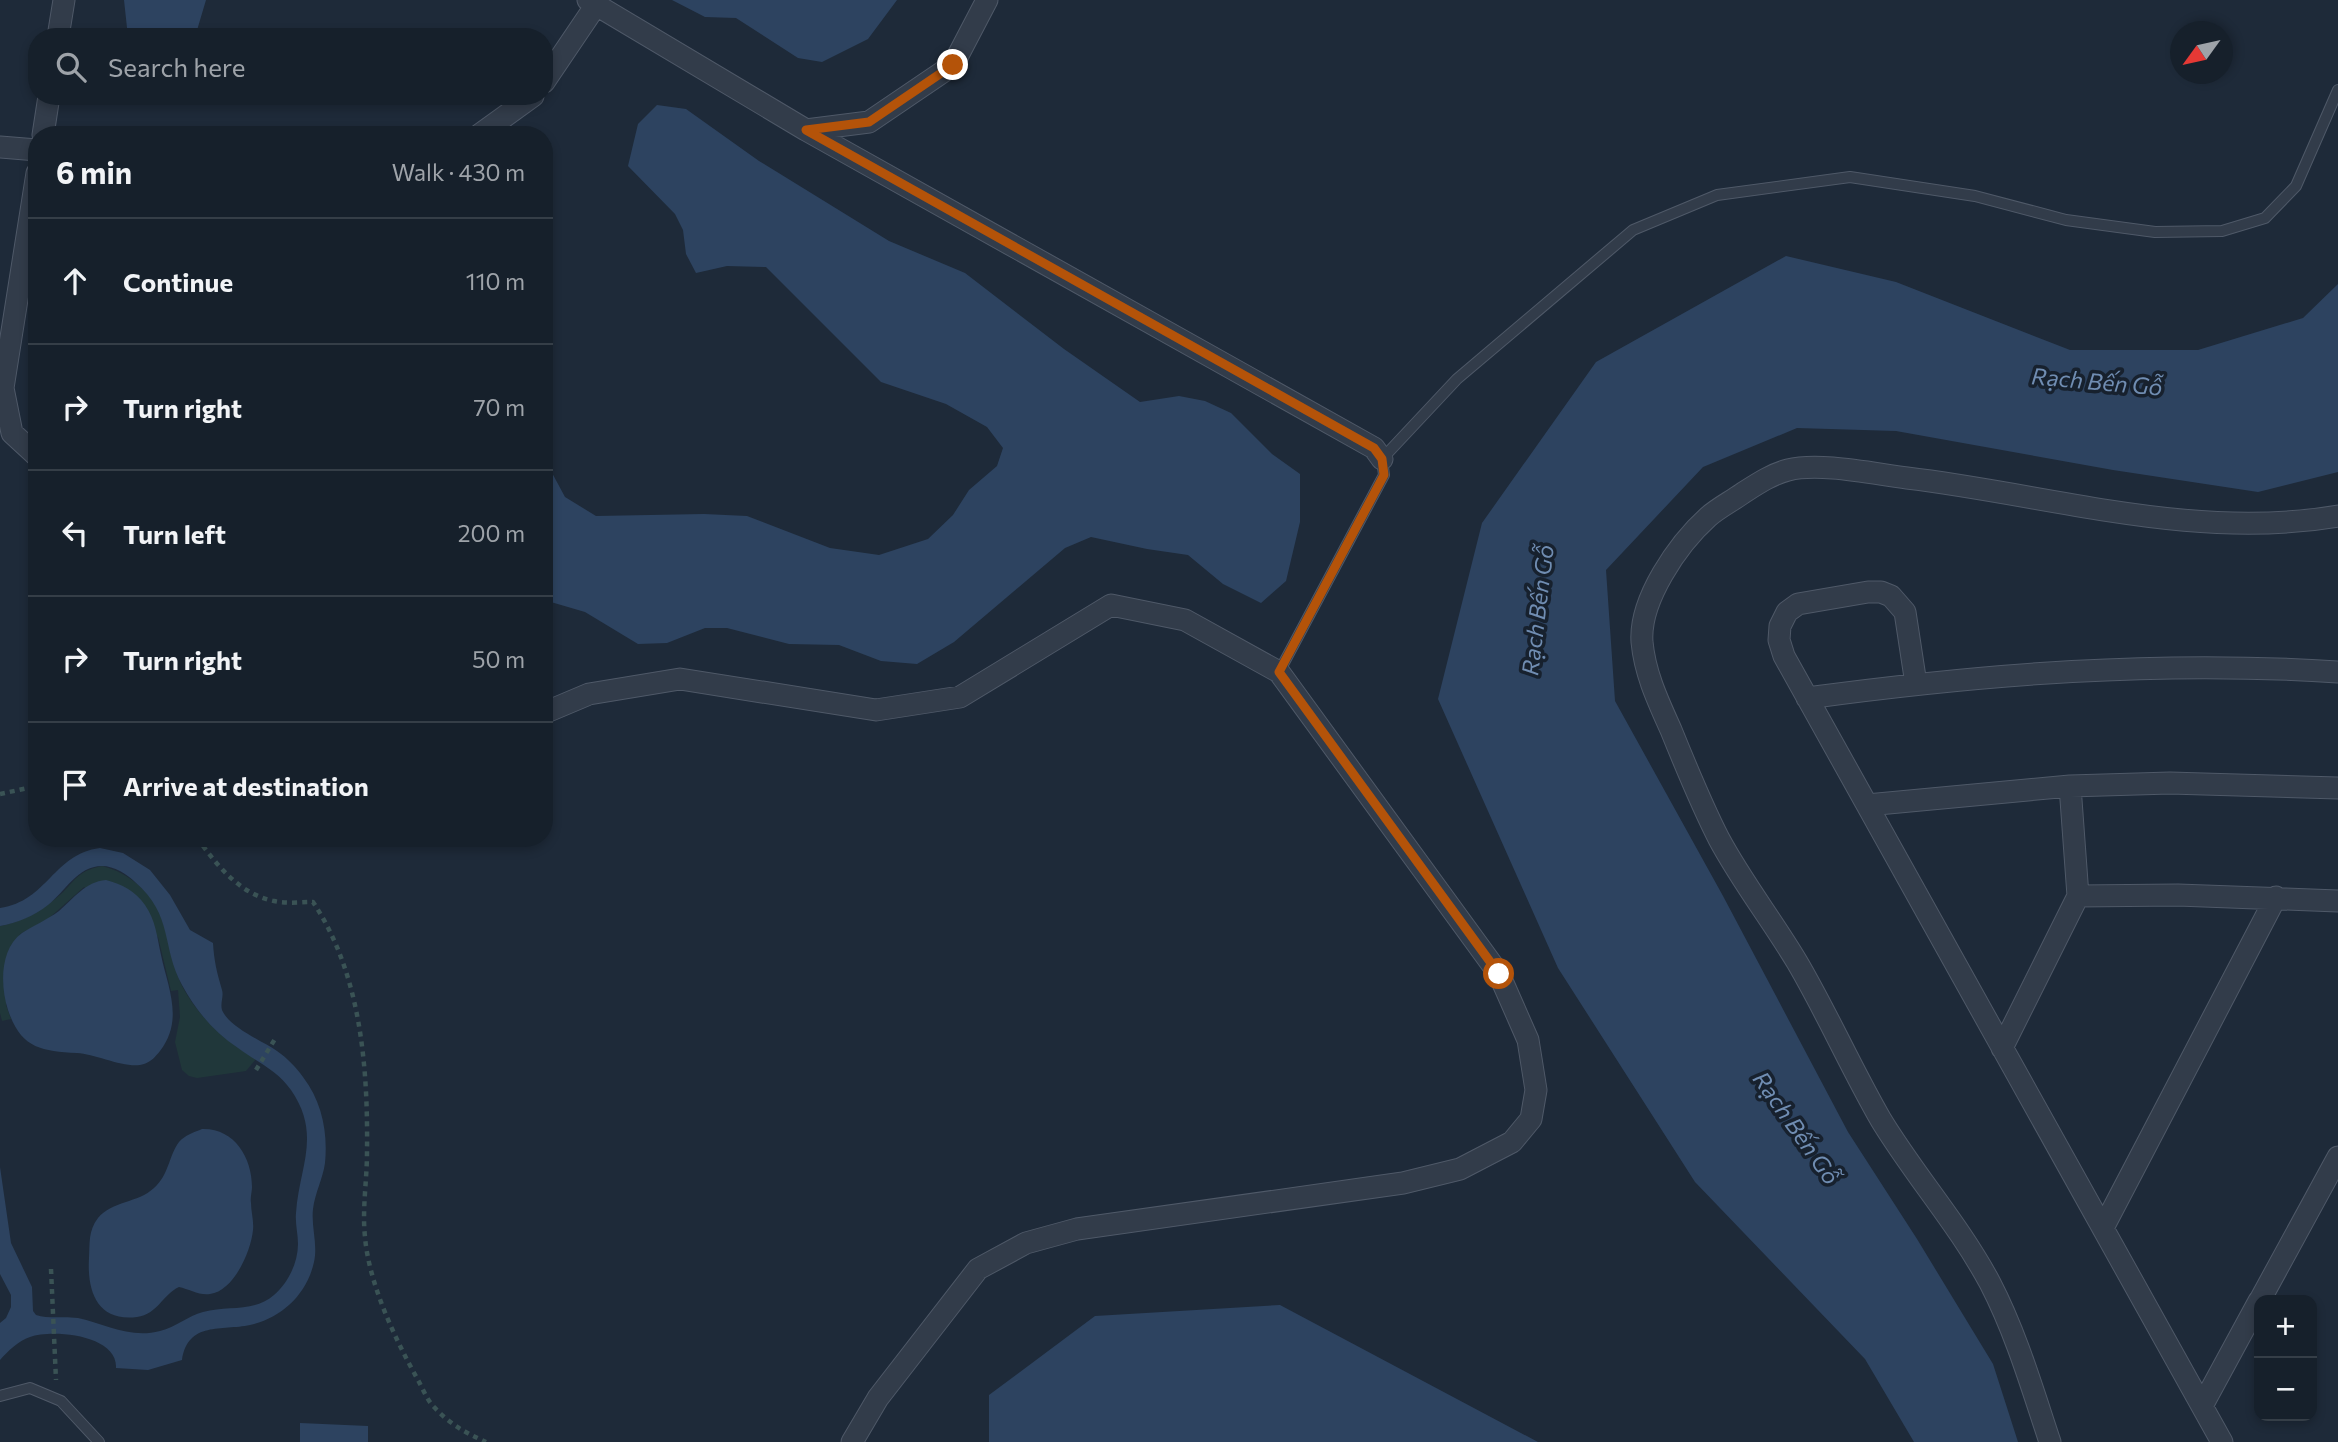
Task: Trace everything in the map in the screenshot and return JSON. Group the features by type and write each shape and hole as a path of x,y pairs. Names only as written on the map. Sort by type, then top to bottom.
{"street":[{"path":"59,28 64,0"},
{"path":"806,130 869,122 953,65 987,0"},
{"path":"553,67 592,3 806,130 1374,448 1382,459"},
{"path":"44,126 48,105"},
{"path":"491,126 521,105"},
{"path":"0,147 28,149"},
{"path":"28,230 3,388 12,433 28,448"},
{"path":"2050,1442 2018,1345 1988,1280 1891,1136 1821,1003 1720,841 1646,671 1641,636 1645,614 1654,589 1666,569 1709,517 1764,480 1789,470 1838,469 1943,482 2022,497 2208,523 2267,524 2338,516"},
{"path":"1916,684 1905,612 1891,596 1881,592 1868,592 1798,604 1787,612 1780,626 1779,640 1784,656 2222,1442"},
{"path":"553,709 589,694 680,679 876,710 960,697 1111,606 1185,620 1279,672 1499,974 1528,1040 1536,1090 1531,1119 1511,1142 1460,1169 1404,1183 1077,1228 1026,1243 978,1269 878,1398 852,1442"},
{"path":"1807,698 1916,684 2069,671 2185,667 2338,672"},
{"path":"1867,805 2070,786 2170,783 2338,788"},
{"path":"2002,1048 2078,896 2070,786"},
{"path":"2078,896 2276,897 2338,901"},
{"path":"2103,1228 2276,897"},
{"path":"2263,1295 2338,1157"},
{"path":"2202,1406 2254,1312"}],"lane":[{"path":"1279,672 1384,475 1382,459 1457,379 1633,230 1717,195 1850,177 1975,196 2066,220 2155,232 2222,230 2265,218 2296,186 2338,90"},
{"path":"0,1396 30,1388 61,1401 99,1442"}],"path":[{"path":"0,794 28,788"},
{"path":"204,847 238,886 273,901 313,902 328,925 349,981 359,1023 367,1126 365,1237 379,1298 404,1356 432,1405 458,1430 486,1442"},
{"path":"256,1070 275,1039"},
{"path":"51,1269 56,1380"}],"green space":[{"path":"102,866 131,879 154,902 164,922 181,984 213,1027 256,1059 246,1071 197,1078 182,1070 175,1042 180,1017 178,990 171,991 158,937 84,887 48,919 20,934 6,1005 11,1019 2,1021 0,926 35,913 61,894 80,875"}],"water":[{"path":"124,0 206,0 198,28 127,28"},
{"path":"672,0 897,0 868,39 822,62 798,58 736,18 705,17"},
{"path":"657,105 686,109 759,161 889,241 965,273 1064,349 1140,402 1179,396 1205,401 1231,413 1272,454 1300,474 1300,522 1286,581 1261,603 1223,584 1188,555 1091,537 1065,548 954,642 917,664 881,661 839,645 789,644 727,628 705,628 667,643 638,644 585,612 553,603 553,475 565,497 596,516 747,516 830,548 879,555 928,539 953,515 969,490 997,466 1003,448 987,427 946,404 881,382 766,267 727,266 696,273 686,254 683,230 675,214 628,166 638,124"},
{"name":"Rạch Bến Gỗ","path":"1786,256 1896,282 2070,350 2198,350 2303,318 2338,284 2338,472 2258,492 2113,470 1896,431 1797,428 1703,467 1606,570 1615,701 1723,896 1848,1132 1993,1364 2018,1442 1914,1442 1865,1359 1695,1182 1558,968 1438,699 1482,523 1596,362"},
{"path":"100,848 123,853 150,870 170,895 190,930 213,943 222,992 222,1010 231,1022 281,1054 300,1073 319,1107 326,1140 324,1169 313,1209 314,1262 311,1274 299,1294 273,1317 262,1322 199,1333 185,1348 182,1360 148,1370 116,1368 114,1357 107,1348 82,1337 68,1335 30,1337 17,1344 0,1360 0,1323 6,1318 11,1307 11,1295 0,1274 0,1167 11,1243 32,1287 33,1311 36,1315 78,1318 118,1330 149,1333 166,1329 203,1312 258,1304 266,1301 284,1285 298,1251 296,1213 307,1137 300,1106 285,1083 221,1035 193,1004 176,971 156,907 128,876 111,867 85,870 48,905 19,921 0,926 0,908 29,897 71,859"},
{"path":"106,880 132,892 149,911 156,929 170,992 173,1016 167,1039 153,1059 137,1065 85,1054 42,1049 26,1040 19,1032 5,1000 4,968 9,948 15,940 59,911 86,887"},
{"path":"202,1129 223,1133 232,1139 245,1155 249,1165 253,1227 245,1259 234,1278 219,1291 202,1294 179,1287 144,1315 112,1315 97,1302 90,1282 90,1242 95,1223 110,1208 140,1197 154,1188 163,1177 179,1142"},
{"path":"1280,1305 1538,1442 989,1442 989,1395 1095,1316"},
{"path":"300,1423 368,1426 368,1442 300,1442"}],"route":[{"path":"953,65 869,122 806,130 1374,448 1382,459 1384,475 1279,672 1499,974"}]}
